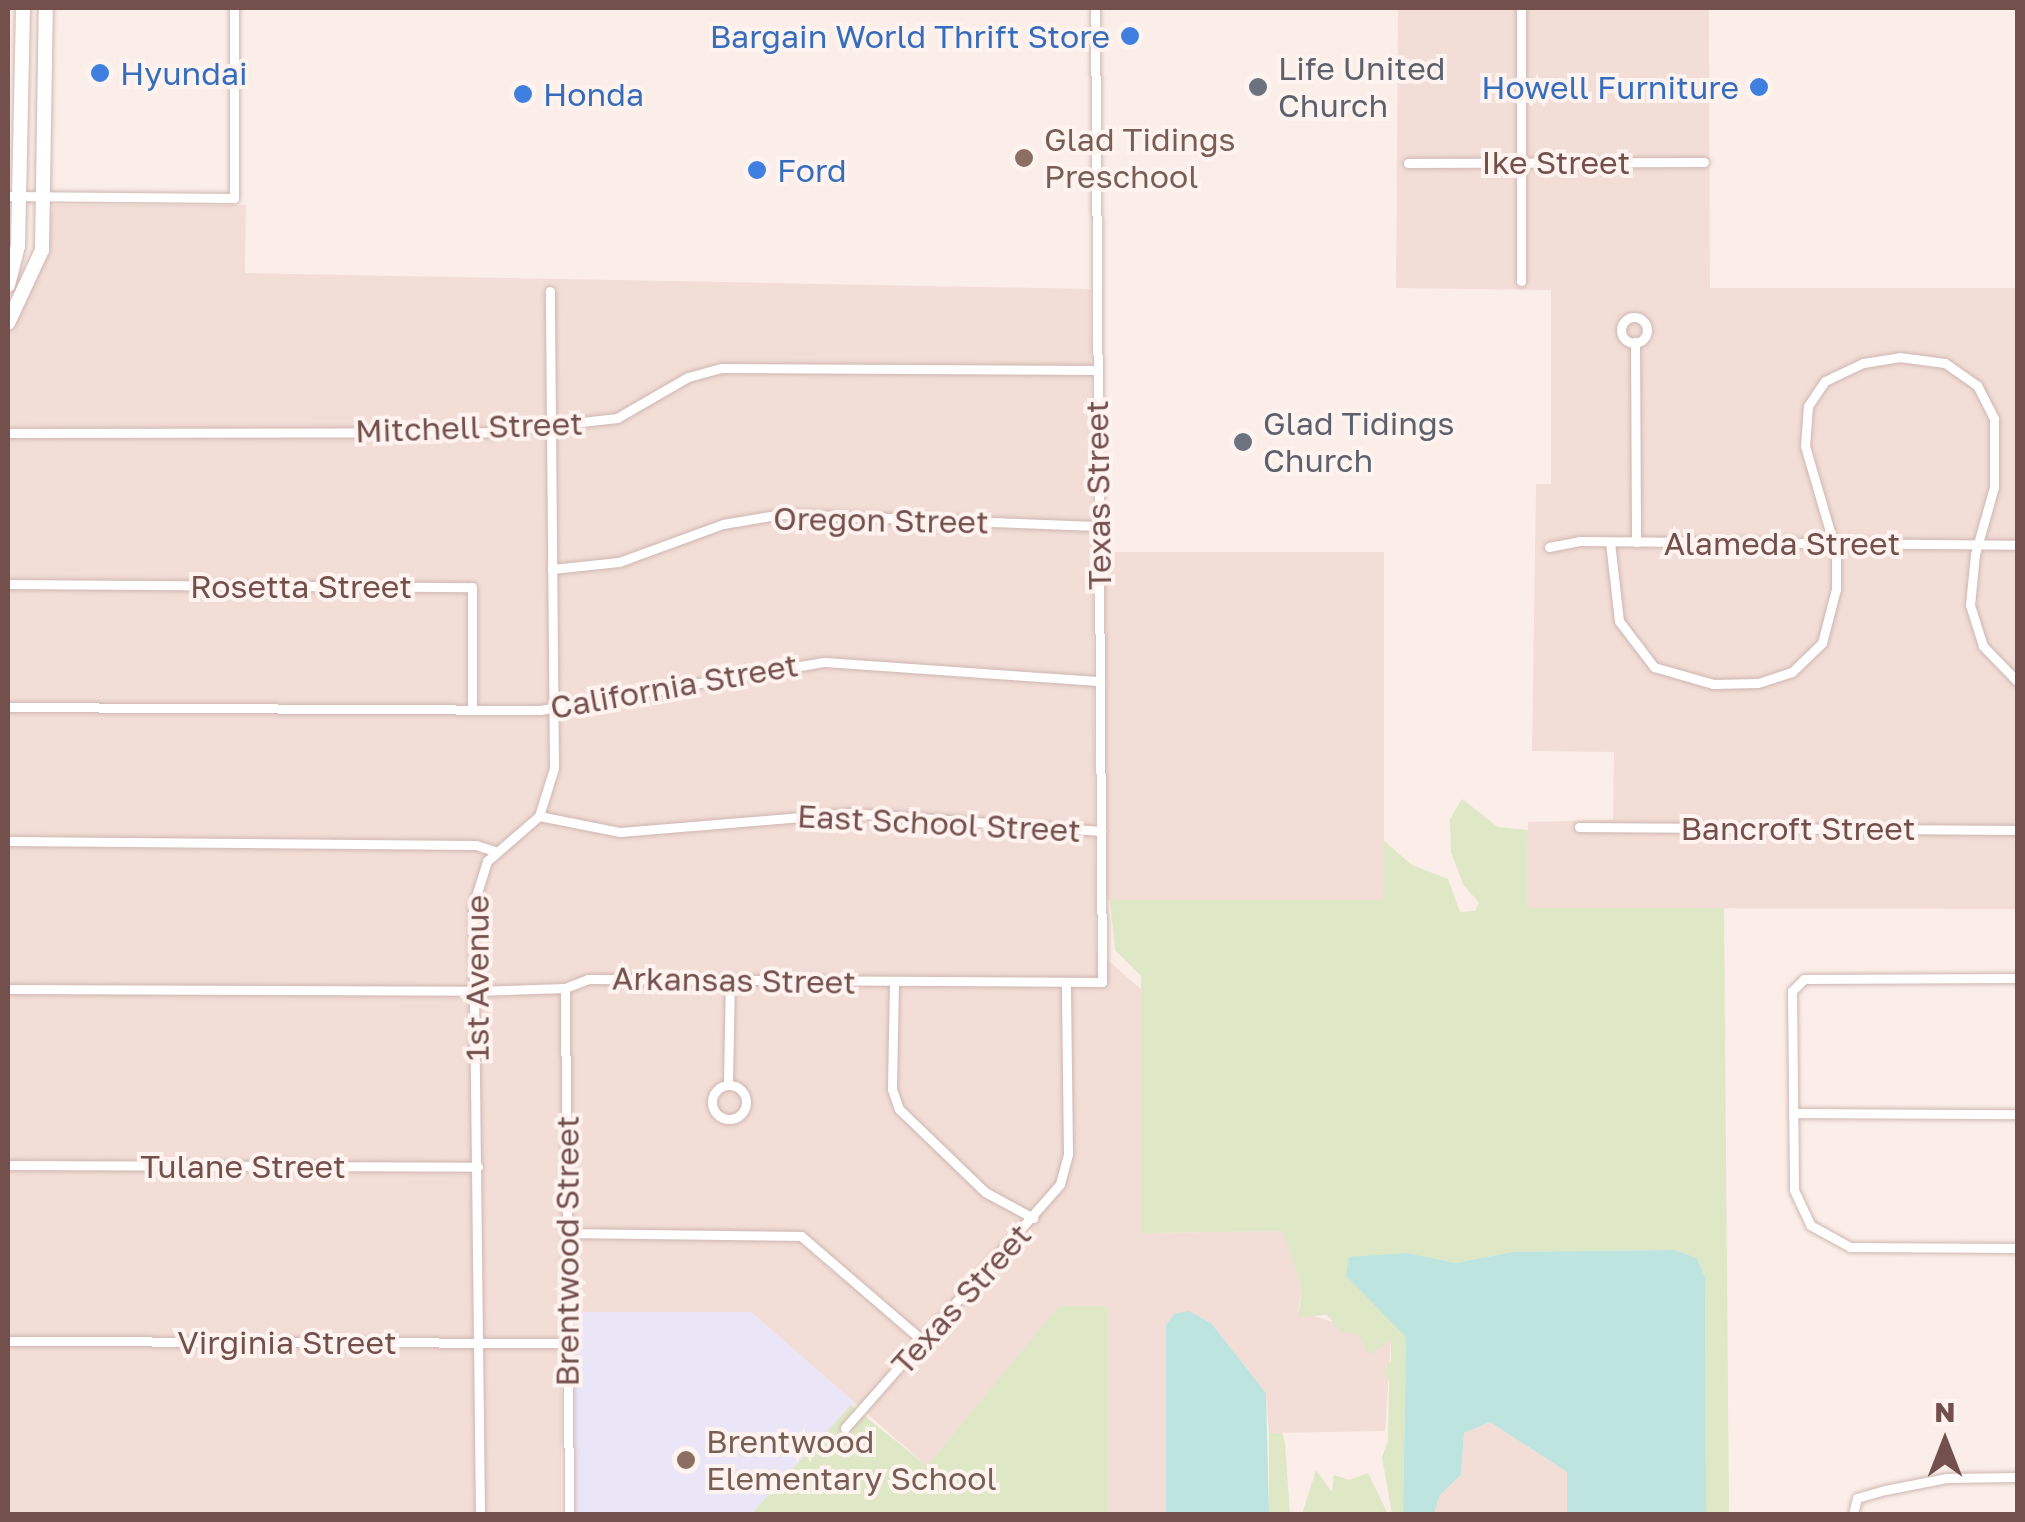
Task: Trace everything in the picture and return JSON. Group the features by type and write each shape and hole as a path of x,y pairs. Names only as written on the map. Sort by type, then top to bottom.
{"main road":[{"path":"8,285 22,8"},
{"path":"8,324 42,250 46,8"}],"street":[{"path":"13,197 234,198 234,8"},
{"name":"Texas Street","path":"1095,8 1102,982"},
{"path":"1521,8 1522,281"},
{"name":"Ike Street","path":"1408,163 1704,162"},
{"path":"540,816 554,768 550,292"},
{"path":"1634,342 1636,542"},
{"path":"1610,542 1614,604 1636,651 1668,674 1732,684 1792,672 1822,644 1836,602 1834,543 1805,446 1808,406 1820,386 1845,370 1911,357 1962,371 1992,409 1996,476 1979,545 1971,613 1990,658 2018,682"},
{"name":"Mitchell Street","path":"8,433 551,428 616,418 688,376 720,368 1097,370"},
{"name":"Oregon Street","path":"552,569 619,562 724,524 782,514 1098,526"},
{"name":"Alameda Street","path":"1549,547 1610,542 2018,545"},
{"name":"Rosetta Street","path":"8,584 472,587 472,710"},
{"name":"California Street","path":"8,707 553,709 825,662 1100,682"},
{"name":"East School Street","path":"540,816 620,832 850,813 1101,831"},
{"name":"1st Avenue","path":"480,1514 474,894 494,851 540,816"},
{"name":"Bancroft Street","path":"1579,827 2018,830"},
{"path":"8,841 476,845 494,851"},
{"name":"Arkansas Street","path":"8,989 475,991 565,988 588,978 1102,982"},
{"path":"2018,978 1794,983 1793,1113 1796,1199 1828,1240 1864,1248 2018,1248"},
{"path":"728,1081 746,1102 739,1116 729,1120 712,1106 728,1081 730,980"},
{"path":"894,982 892,1089 899,1109 986,1192 1032,1218"},
{"name":"Texas Street","path":"845,1428 1053,1197 1066,1169 1066,983"},
{"name":"Brentwood Street","path":"565,988 568,1514"},
{"path":"1793,1113 2018,1114"},
{"name":"Tulane Street","path":"8,1166 478,1168"},
{"path":"567,1233 801,1236 923,1341"},
{"name":"Virginia Street","path":"8,1341 568,1343"},
{"path":"1852,1514 1856,1498 1885,1490 1947,1478 2018,1478"}],"shaded area":[{"path":"1398,8 1709,8 1710,288 2017,288 2017,909 1527,908 1528,822 1613,820 1614,752 1532,751 1536,484 1551,484 1551,290 1396,288"},
{"path":"53,205 246,205 245,273 1090,289 1096,950 1141,989 1141,1233 1284,1231 1302,1289 1298,1311 1391,1340 1385,1431 1269,1433 1266,1393 1211,1323 1189,1311 1166,1326 1166,1514 1107,1514 1106,1306 1059,1307 927,1466 751,1312 561,1312 561,1514 8,1514 8,329 42,268"},
{"path":"1105,552 1384,552 1384,900 1105,900"},
{"name":"Brentwood Elementary School","path":"571,1312 751,1312 854,1402 751,1514 572,1514"},
{"path":"1490,1422 1567,1472 1567,1514 1434,1514 1440,1495 1461,1475 1464,1433"}],"green space":[{"path":"1462,799 1498,827 1528,830 1527,908 1724,908 1729,1514 1706,1514 1705,1277 1697,1258 1675,1250 1512,1252 1456,1263 1407,1253 1346,1276 1406,1337 1403,1514 1392,1514 1382,1457 1388,1441 1389,1380 1383,1371 1391,1361 1391,1340 1369,1355 1358,1334 1341,1332 1327,1315 1298,1317 1302,1289 1283,1231 1141,1233 1141,976 1115,950 1110,900 1383,900 1384,841 1412,865 1448,879 1460,912 1475,911 1479,903 1463,884 1451,852 1450,819"},
{"path":"1059,1306 1107,1306 1107,1514 751,1514 851,1405 927,1466"},
{"path":"1269,1433 1282,1433 1285,1443 1290,1514 1269,1514"},
{"path":"1316,1470 1332,1492 1334,1475 1349,1480 1368,1473 1388,1514 1302,1514"}],"water":[{"path":"1675,1250 1697,1258 1705,1277 1706,1514 1567,1514 1567,1472 1490,1422 1464,1433 1461,1475 1440,1495 1434,1514 1403,1514 1406,1337 1346,1276 1349,1257 1407,1253 1456,1263 1512,1252"},
{"path":"1189,1311 1211,1323 1266,1393 1269,1514 1166,1514 1166,1325 1174,1314"}],"place":[{"name":"Bargain World Thrift Store","path":"1130,36"},
{"name":"Hyundai","path":"100,73"},
{"name":"Life United Church","path":"1258,87"},
{"name":"Howell Furniture","path":"1759,87"},
{"name":"Honda","path":"523,94"},
{"name":"Glad Tidings Preschool","path":"1024,158"},
{"name":"Ford","path":"757,170"},
{"name":"Glad Tidings Church","path":"1243,442"},
{"name":"Brentwood Elementary School","path":"686,1460"}]}
